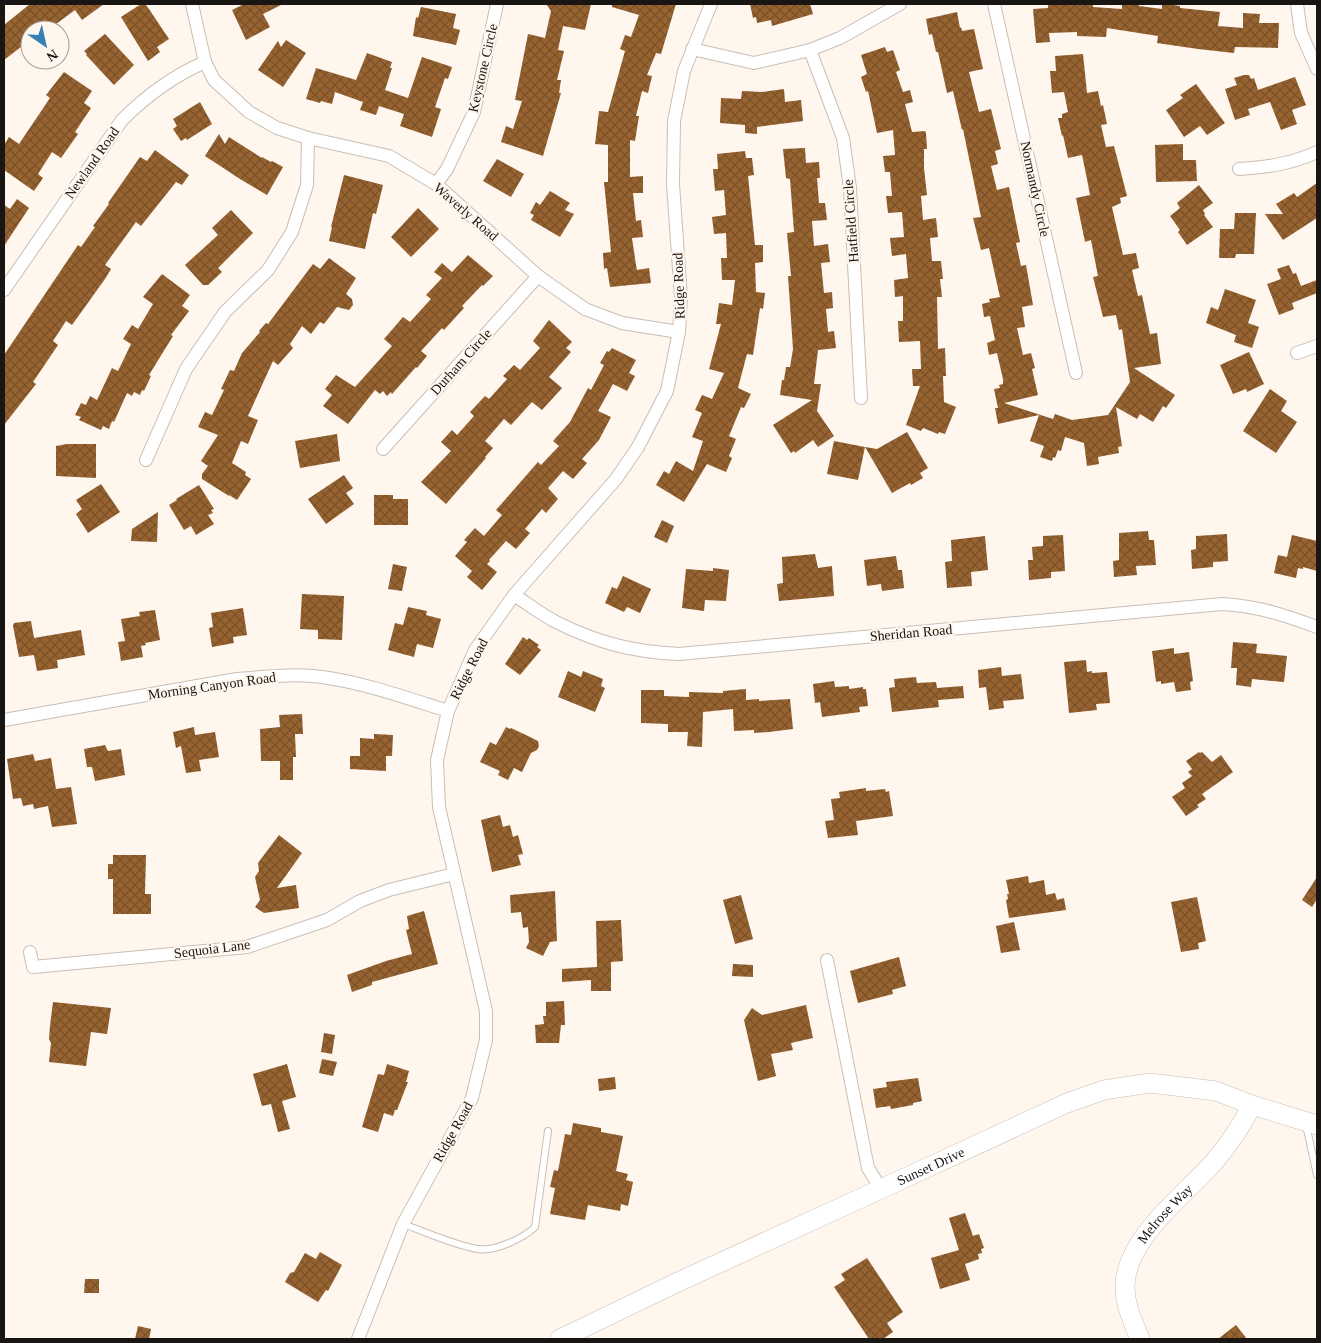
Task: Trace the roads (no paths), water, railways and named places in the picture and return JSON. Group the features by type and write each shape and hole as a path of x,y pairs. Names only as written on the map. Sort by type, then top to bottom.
{"main road":[{"name":"Sunset Drive","path":"560,1339 880,1188 1067,1103 1104,1090 1150,1083 1216,1091 1252,1105 1311,1123"},
{"name":"Melrose Way","path":"1140,1339 1128,1308 1125,1284 1128,1264 1142,1237 1219,1156 1237,1134 1252,1105"}],"street":[{"name":"Waverly Road","path":"192,4 205,62 214,80 249,112 276,128 308,138 388,156 436,184 538,276 585,309 622,323 679,332"},
{"name":"Keystone Circle","path":"436,184 447,170 474,112 497,4"},
{"name":"Ridge Road","path":"358,1339 403,1224 472,1098 486,1040 486,1011 439,807 438,760 448,711 475,650 514,595 616,479 638,447 667,391 679,332 681,298 673,184 674,121 684,72 711,4"},
{"path":"692,49 754,62 810,50 840,38 900,4"},
{"name":"Normandy Circle","path":"994,4 1076,374"},
{"path":"1297,4 1301,33 1317,69"},
{"name":"Hatfield Circle","path":"810,50 843,138 850,188 861,398"},
{"name":"Newland Road","path":"4,288 122,120 142,100 166,83 182,72 205,62"},
{"path":"146,460 186,369 225,312 268,270 292,232 308,185 308,138"},
{"path":"1239,168 1270,167 1300,160 1317,152"},
{"name":"Durham Circle","path":"383,449 538,276"},
{"path":"1297,353 1317,346"},
{"name":"Sheridan Road","path":"514,595 554,621 601,642 646,652 679,654 1222,604 1245,605 1270,611 1317,627"},
{"name":"Morning Canyon Road","path":"4,720 237,680 276,676 321,676 373,687 448,711"},
{"name":"Sequoia Lane","path":"30,952 33,967 247,947 327,920 360,901 389,890 454,874"},
{"path":"827,960 868,1168 880,1188"}],"lane":[{"path":"1311,1123 1317,1175"},
{"path":"403,1224 479,1249 508,1243 528,1234 535,1227 548,1131"}]}
